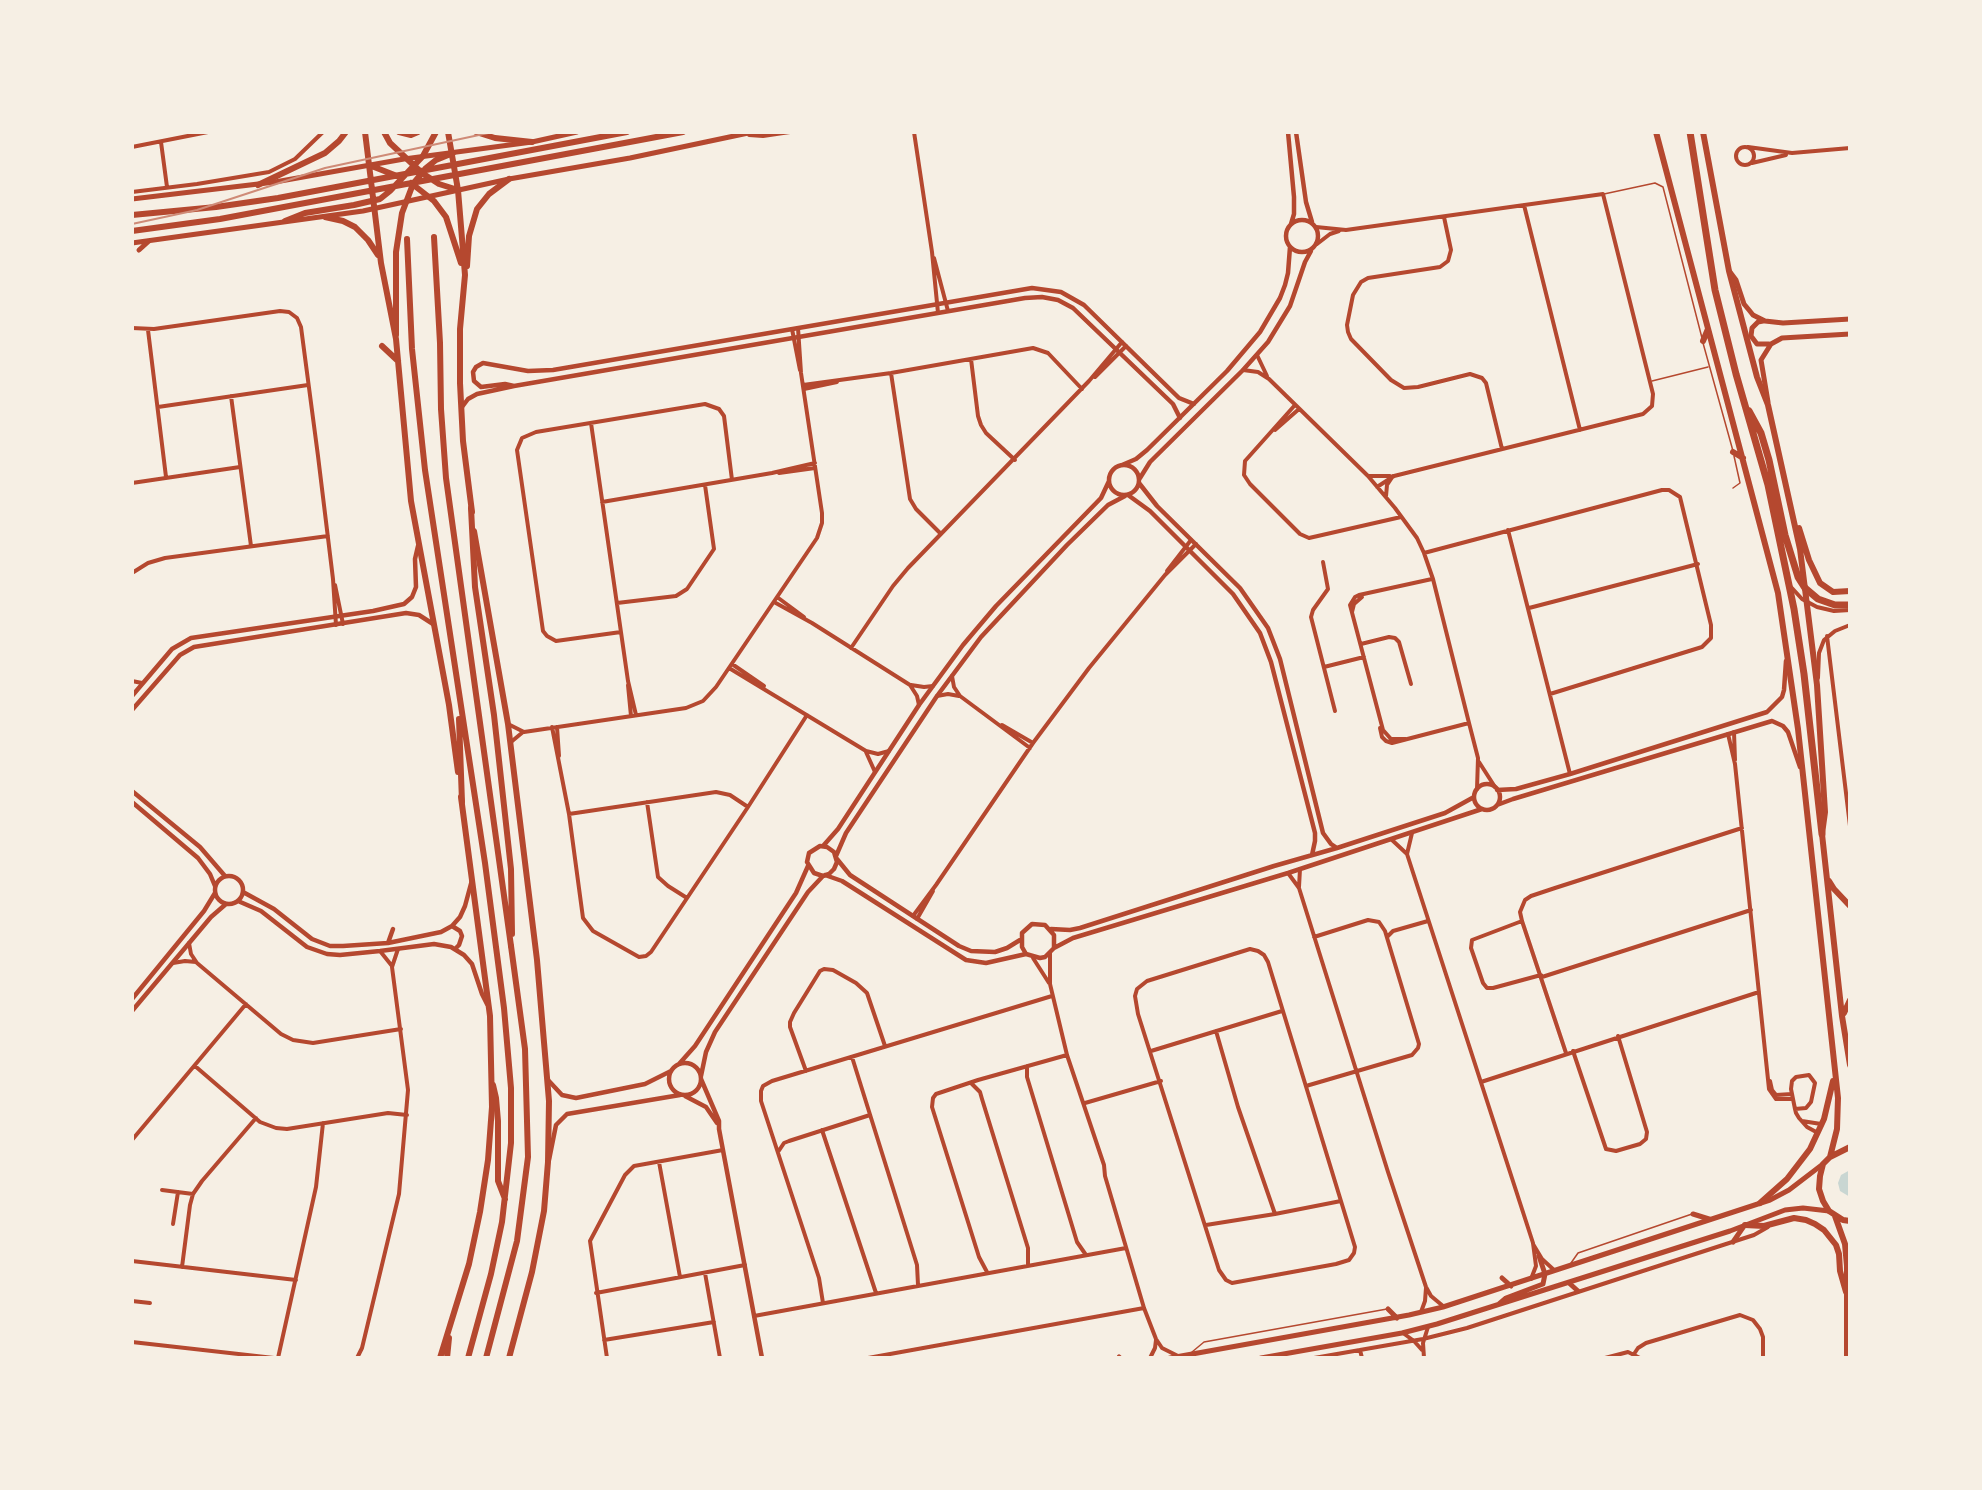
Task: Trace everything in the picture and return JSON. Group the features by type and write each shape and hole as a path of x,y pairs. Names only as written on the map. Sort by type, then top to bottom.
{"highway":[{"path":"1690,132 1715,290 1744,404 1768,485 1789,583 1804,674 1822,834"},
{"path":"1744,404 1756,423 1767,452 1792,560 1801,583 1813,596 1829,604 1850,605"}],"main road":[{"path":"258,185 325,153 346,132"},
{"path":"365,132 381,263 396,339 403,434 418,546 449,705 489,1006 493,1085 489,1151 469,1264 440,1358"},
{"path":"384,132 404,159 422,174 439,184 458,190"},
{"path":"399,132 411,135 418,132"},
{"path":"285,221 304,213 373,201 385,195 423,156 436,132"},
{"path":"448,132 458,190 465,275"},
{"path":"476,132 495,138 532,142"},
{"path":"132,199 258,185 423,156 532,142 577,132"},
{"path":"132,215 278,198 627,132"},
{"path":"132,231 220,219 683,132"},
{"path":"132,243 325,217 753,132"},
{"path":"1656,132 1778,593 1797,729 1835,1072 1838,1119 1830,1157"},
{"path":"1703,132 1729,271 1756,377 1768,405 1800,549 1817,685 1825,812 1822,834 1842,1016 1850,1065"},
{"path":"396,339 398,324 397,239 402,213 413,184 436,160 453,153"},
{"path":"369,165 402,178 430,197 449,224 465,275"},
{"path":"509,179 489,194 477,209 469,236 459,356 475,586 494,715 511,869 513,916 511,946"},
{"path":"325,217 343,221 362,233 373,247 381,263"},
{"path":"434,237 446,478 525,1049 528,1142 523,1201 517,1241 486,1358"},
{"path":"407,239 411,339 420,429 496,948 512,1110 505,1199 491,1274 468,1358"},
{"path":"139,249 150,240"},
{"path":"1729,271 1736,280 1744,304 1765,321"},
{"path":"1850,319 1784,323 1758,322 1752,328 1751,336 1757,344 1771,344 1782,338 1850,334"},
{"path":"1702,341 1708,329"},
{"path":"1768,405 1768,390 1761,360 1771,344"},
{"path":"382,346 398,361"},
{"path":"1733,452 1743,458"},
{"path":"471,508 508,724 533,925 548,1080 548,1162 544,1211 536,1257 509,1358"},
{"path":"1792,515 1820,583 1833,592 1850,591"},
{"path":"460,706 462,802"},
{"path":"1827,875 1834,889 1850,906"},
{"path":"1842,1016 1850,1000"},
{"path":"1760,1203 1797,1168 1818,1133 1831,1095 1835,1072"},
{"path":"493,1085 498,1121 498,1181 505,1199"},
{"path":"1170,1358 1397,1318 1443,1307 1511,1286 1760,1203 1789,1190 1830,1157 1850,1147"},
{"path":"1823,1164 1819,1189 1822,1201 1832,1214 1845,1244 1847,1266 1846,1358"},
{"path":"1261,1358 1402,1333 1428,1326 1569,1283 1745,1225 1776,1212 1794,1208 1813,1208 1850,1221"},
{"path":"1693,1214 1711,1219"},
{"path":"1745,1225 1772,1224 1788,1218 1800,1218 1812,1222 1824,1230 1838,1249 1840,1271 1846,1292"},
{"path":"1733,1242 1745,1225"},
{"path":"1498,1306 1509,1296 1542,1285 1545,1274 1539,1256"},
{"path":"1502,1278 1511,1286"},
{"path":"1569,1283 1578,1291"},
{"path":"1388,1309 1397,1318"},
{"path":"447,1358 448,1332"}],"street":[{"path":"132,147 208,132"},
{"path":"132,192 197,184 277,170 295,159 323,132"},
{"path":"746,134 763,136 790,132"},
{"path":"914,132 932,252 938,313"},
{"path":"548,1080 562,1095 576,1098 645,1084 671,1071 679,1064 695,1047 796,893 808,866 809,853 823,846 838,829 919,705 989,613 1101,498 1113,470 1142,455 1227,371 1260,332 1285,285 1288,273 1290,247 1286,236 1294,214 1294,197 1288,132"},
{"path":"1296,132 1306,208 1318,232 1317,244"},
{"path":"161,142 167,187"},
{"path":"1792,153 1748,147 1740,149 1736,157 1742,164 1792,153 1850,148"},
{"path":"1748,147 1754,156 1751,163"},
{"path":"548,1162 553,1150 556,1125 567,1114 690,1095 696,1092 706,1052 715,1032 803,898 834,869 836,857 846,833 937,696 981,637 1031,582 1108,505 1136,491 1139,480 1150,462 1257,355 1284,319 1311,251 1317,244 1330,234 1346,230 1604,194 1650,381 1653,400 1648,411 1394,476 1374,478 1368,476"},
{"path":"1524,205 1580,430"},
{"path":"1444,217 1451,250 1448,261 1440,267 1368,278 1361,282 1353,295 1348,318 1348,332 1351,339 1391,380 1404,388 1418,387 1470,374 1482,378 1486,383 1502,449"},
{"path":"1290,226 1301,220 1315,226 1346,230"},
{"path":"1290,247 1299,252 1311,251"},
{"path":"932,252 948,311"},
{"path":"514,386 505,384 481,387 474,381 476,367 483,363 528,371 553,370 938,303 1024,289 1047,289 1061,292 1084,305 1179,398 1194,404"},
{"path":"461,410 468,399 477,394 514,386 1025,298 1042,297 1058,300 1073,308 1173,404 1180,418"},
{"path":"132,328 148,330 279,311 293,315 299,323 333,579 339,616 343,624"},
{"path":"796,337 798,328"},
{"path":"510,743 524,732 686,708 699,703 714,691 814,542 820,528 822,513 796,337 792,329"},
{"path":"148,330 166,477"},
{"path":"851,648 893,585 1124,344"},
{"path":"803,387 1025,349 1041,349 1048,353 1082,389"},
{"path":"1257,355 1269,379"},
{"path":"972,359 981,425 986,433 1015,460"},
{"path":"1243,370 1258,372 1269,379 1368,476 1417,538 1432,579 1478,758 1477,789 1474,797 1476,805 1482,809"},
{"path":"891,373 910,499 916,509 941,534"},
{"path":"158,407 308,385"},
{"path":"231,396 251,546"},
{"path":"621,632 556,641 549,639 543,631 517,450 522,438 536,432 705,404 713,405 724,416 732,480"},
{"path":"1295,405 1245,461 1244,475 1250,484 1300,534 1313,538 1401,517"},
{"path":"1272,432 1299,409"},
{"path":"591,423 633,715"},
{"path":"602,502 815,465"},
{"path":"1122,465 1134,468 1139,480 1158,506 1240,588 1268,628 1280,659 1323,832 1326,839 1337,848"},
{"path":"132,483 240,467"},
{"path":"1377,487 1394,476"},
{"path":"1386,496 1388,485 1394,476"},
{"path":"1109,481 1114,491 1126,495 1150,511 1243,606 1266,647 1315,833 1312,855"},
{"path":"617,603 676,596 687,589 714,549 705,485"},
{"path":"1424,553 1662,490 1676,493 1682,504 1698,564 1711,625 1711,638 1702,647 1550,694"},
{"path":"1508,530 1570,774"},
{"path":"132,573 154,561 328,536"},
{"path":"1187,549 1191,540"},
{"path":"915,917 1032,745 1089,668 1165,575 1174,560 1196,544"},
{"path":"132,696 172,650 191,638 339,616 400,605 410,600 416,587 415,559 418,546"},
{"path":"1323,562 1328,589 1313,610 1311,617 1335,711"},
{"path":"1529,608 1698,564"},
{"path":"1432,579 1365,595 1353,604 1352,616 1380,724 1386,735 1391,739 1405,739 1469,723"},
{"path":"1789,583 1794,592 1806,602 1828,610 1850,610"},
{"path":"777,597 812,623"},
{"path":"774,602 812,623 910,685 916,692 919,705"},
{"path":"132,710 180,655 194,647 406,613 419,615 433,624"},
{"path":"336,625 339,616"},
{"path":"1817,685 1820,648 1827,636 1850,626"},
{"path":"1827,636 1850,826"},
{"path":"1361,644 1389,637 1395,638 1399,642 1411,684"},
{"path":"1477,789 1485,784 1496,788 1516,789 1767,712 1778,704 1784,690 1787,652"},
{"path":"1324,667 1364,657"},
{"path":"731,666 866,751 878,754 889,751"},
{"path":"952,676 954,687 960,696 1032,745"},
{"path":"132,681 143,683"},
{"path":"910,685 933,686"},
{"path":"937,696 948,694 960,696"},
{"path":"554,727 584,922 593,931 633,955 643,957 651,952 807,715"},
{"path":"1033,958 1040,958 1073,938 1288,873 1482,809 1490,810 1513,799 1766,722 1779,723 1788,732 1800,769"},
{"path":"508,724 524,732"},
{"path":"1734,732 1735,764 1769,1089 1771,1095 1779,1100 1792,1097"},
{"path":"1728,734 1735,764"},
{"path":"866,751 875,772"},
{"path":"1478,758 1500,797 1497,806"},
{"path":"132,790 200,847 225,876"},
{"path":"568,814 716,792 730,795 748,807"},
{"path":"1050,984 1033,958 1026,954 1022,947 1020,940 1022,933 1032,924 1045,925 1051,929 1070,930 1445,813 1474,797"},
{"path":"132,802 198,858 210,874 215,886 215,893 204,911 132,999"},
{"path":"647,802 658,877 687,898"},
{"path":"1566,1053 1522,921 1521,908 1525,900 1742,828"},
{"path":"1407,854 1412,833"},
{"path":"1392,840 1407,854 1533,1243 1544,1263 1555,1271"},
{"path":"823,846 831,849 850,874 949,940 971,951 995,952 1020,940"},
{"path":"808,866 814,873 842,881 966,960 986,963 1026,954"},
{"path":"1299,888 1300,869"},
{"path":"1288,873 1299,888 1426,1287 1431,1296 1443,1307"},
{"path":"215,886 219,879 225,876 238,879 243,885 243,892 238,901"},
{"path":"243,892 274,909 306,936 318,942 343,946 388,943 435,934 452,926 463,912 472,880"},
{"path":"215,893 220,901 226,904"},
{"path":"132,1011 211,917 226,904 238,901 261,911 301,943 320,952 340,955 434,944 455,949 472,964 482,994 489,1006"},
{"path":"1522,921 1472,940 1470,945 1483,983 1487,988 1541,976 1751,910"},
{"path":"1305,1086 1412,1055 1419,1044 1383,926 1373,919 1314,937"},
{"path":"1387,938 1393,931 1428,921"},
{"path":"452,926 460,931 462,936 455,949"},
{"path":"388,943 393,929"},
{"path":"1051,929 1056,942 1052,951 1050,984 1067,1055 1104,1165 1105,1176 1144,1308 1162,1348 1179,1356"},
{"path":"189,943 197,963 281,1034 300,1042 313,1043 401,1029"},
{"path":"357,1358 362,1348 395,1215 407,1115 407,1077 392,967 398,949"},
{"path":"1250,949 1264,955 1355,1247 1354,1254 1349,1260 1238,1283 1226,1281 1221,1276 1151,1051 1138,1014 1135,996 1137,988 1155,979 1201,966 1240,951 1250,949"},
{"path":"380,951 392,967"},
{"path":"173,963 185,961 197,963"},
{"path":"806,1071 790,1022 820,971 824,969 833,970 856,983 867,993 885,1046"},
{"path":"1481,1082 1760,992"},
{"path":"823,1303 819,1278 777,1152 760,1091 767,1083 1052,996"},
{"path":"132,1140 246,1004"},
{"path":"1151,1051 1281,1011"},
{"path":"1216,1031 1238,1107 1275,1214"},
{"path":"1573,1051 1606,1149 1612,1152 1640,1144 1646,1139 1647,1132 1618,1036"},
{"path":"987,1272 979,1257 932,1107 933,1098 936,1094 970,1082 1067,1055"},
{"path":"852,1057 917,1265 918,1285"},
{"path":"679,1064 693,1065 701,1077 719,1121 762,1358"},
{"path":"1027,1065 1027,1077 1077,1242 1086,1255"},
{"path":"195,1066 256,1118 270,1127 282,1129 388,1113 407,1115"},
{"path":"671,1071 668,1078 669,1085 674,1091 706,1107 713,1115 719,1129"},
{"path":"1796,1109 1806,1108 1810,1102 1815,1086 1813,1078 1807,1075 1796,1077 1791,1083 1792,1097 1796,1109 1802,1121 1818,1133"},
{"path":"1085,1103 1161,1081"},
{"path":"970,1082 980,1092 1028,1248 1028,1265"},
{"path":"777,1152 784,1143 870,1115"},
{"path":"182,1267 193,1194 256,1118"},
{"path":"1802,1121 1809,1124 1822,1124"},
{"path":"132,1342 276,1358 316,1187 322,1123"},
{"path":"822,1130 876,1293"},
{"path":"607,1358 590,1245 593,1234 627,1171 634,1166 723,1150"},
{"path":"659,1162 680,1277"},
{"path":"162,1190 193,1194"},
{"path":"173,1224 178,1192"},
{"path":"1206,1225 1341,1201"},
{"path":"1314,1358 1414,1341 1467,1328 1733,1242 1759,1233 1772,1224"},
{"path":"1530,1279 1536,1266 1533,1243"},
{"path":"754,1316 1126,1248"},
{"path":"132,1261 296,1280"},
{"path":"596,1293 745,1265"},
{"path":"705,1273 720,1358"},
{"path":"1420,1313 1425,1301 1426,1287"},
{"path":"132,1301 150,1303"},
{"path":"868,1358 1144,1308"},
{"path":"1634,1354 1643,1344 1731,1316 1745,1316 1755,1322 1762,1333 1763,1358"},
{"path":"604,1340 714,1322"},
{"path":"1424,1358 1423,1339 1428,1326"},
{"path":"1402,1333 1414,1341 1422,1351"},
{"path":"1150,1358 1156,1339"},
{"path":"1360,1350 1362,1358"},
{"path":"1605,1358 1624,1352 1640,1358"}],"lane":[{"path":"1604,194 1655,183 1663,187 1733,452 1740,483 1739,486 1733,488"},
{"path":"1650,381 1709,367"},
{"path":"1569,1266 1578,1253 1693,1214"},
{"path":"1189,1354 1204,1342 1388,1309"}],"shaded area":[{"path":"1850,1170 1850,1197 1840,1191 1838,1183 1841,1175"}],"railway":[{"path":"132,224 197,210 325,168 493,132"}]}
